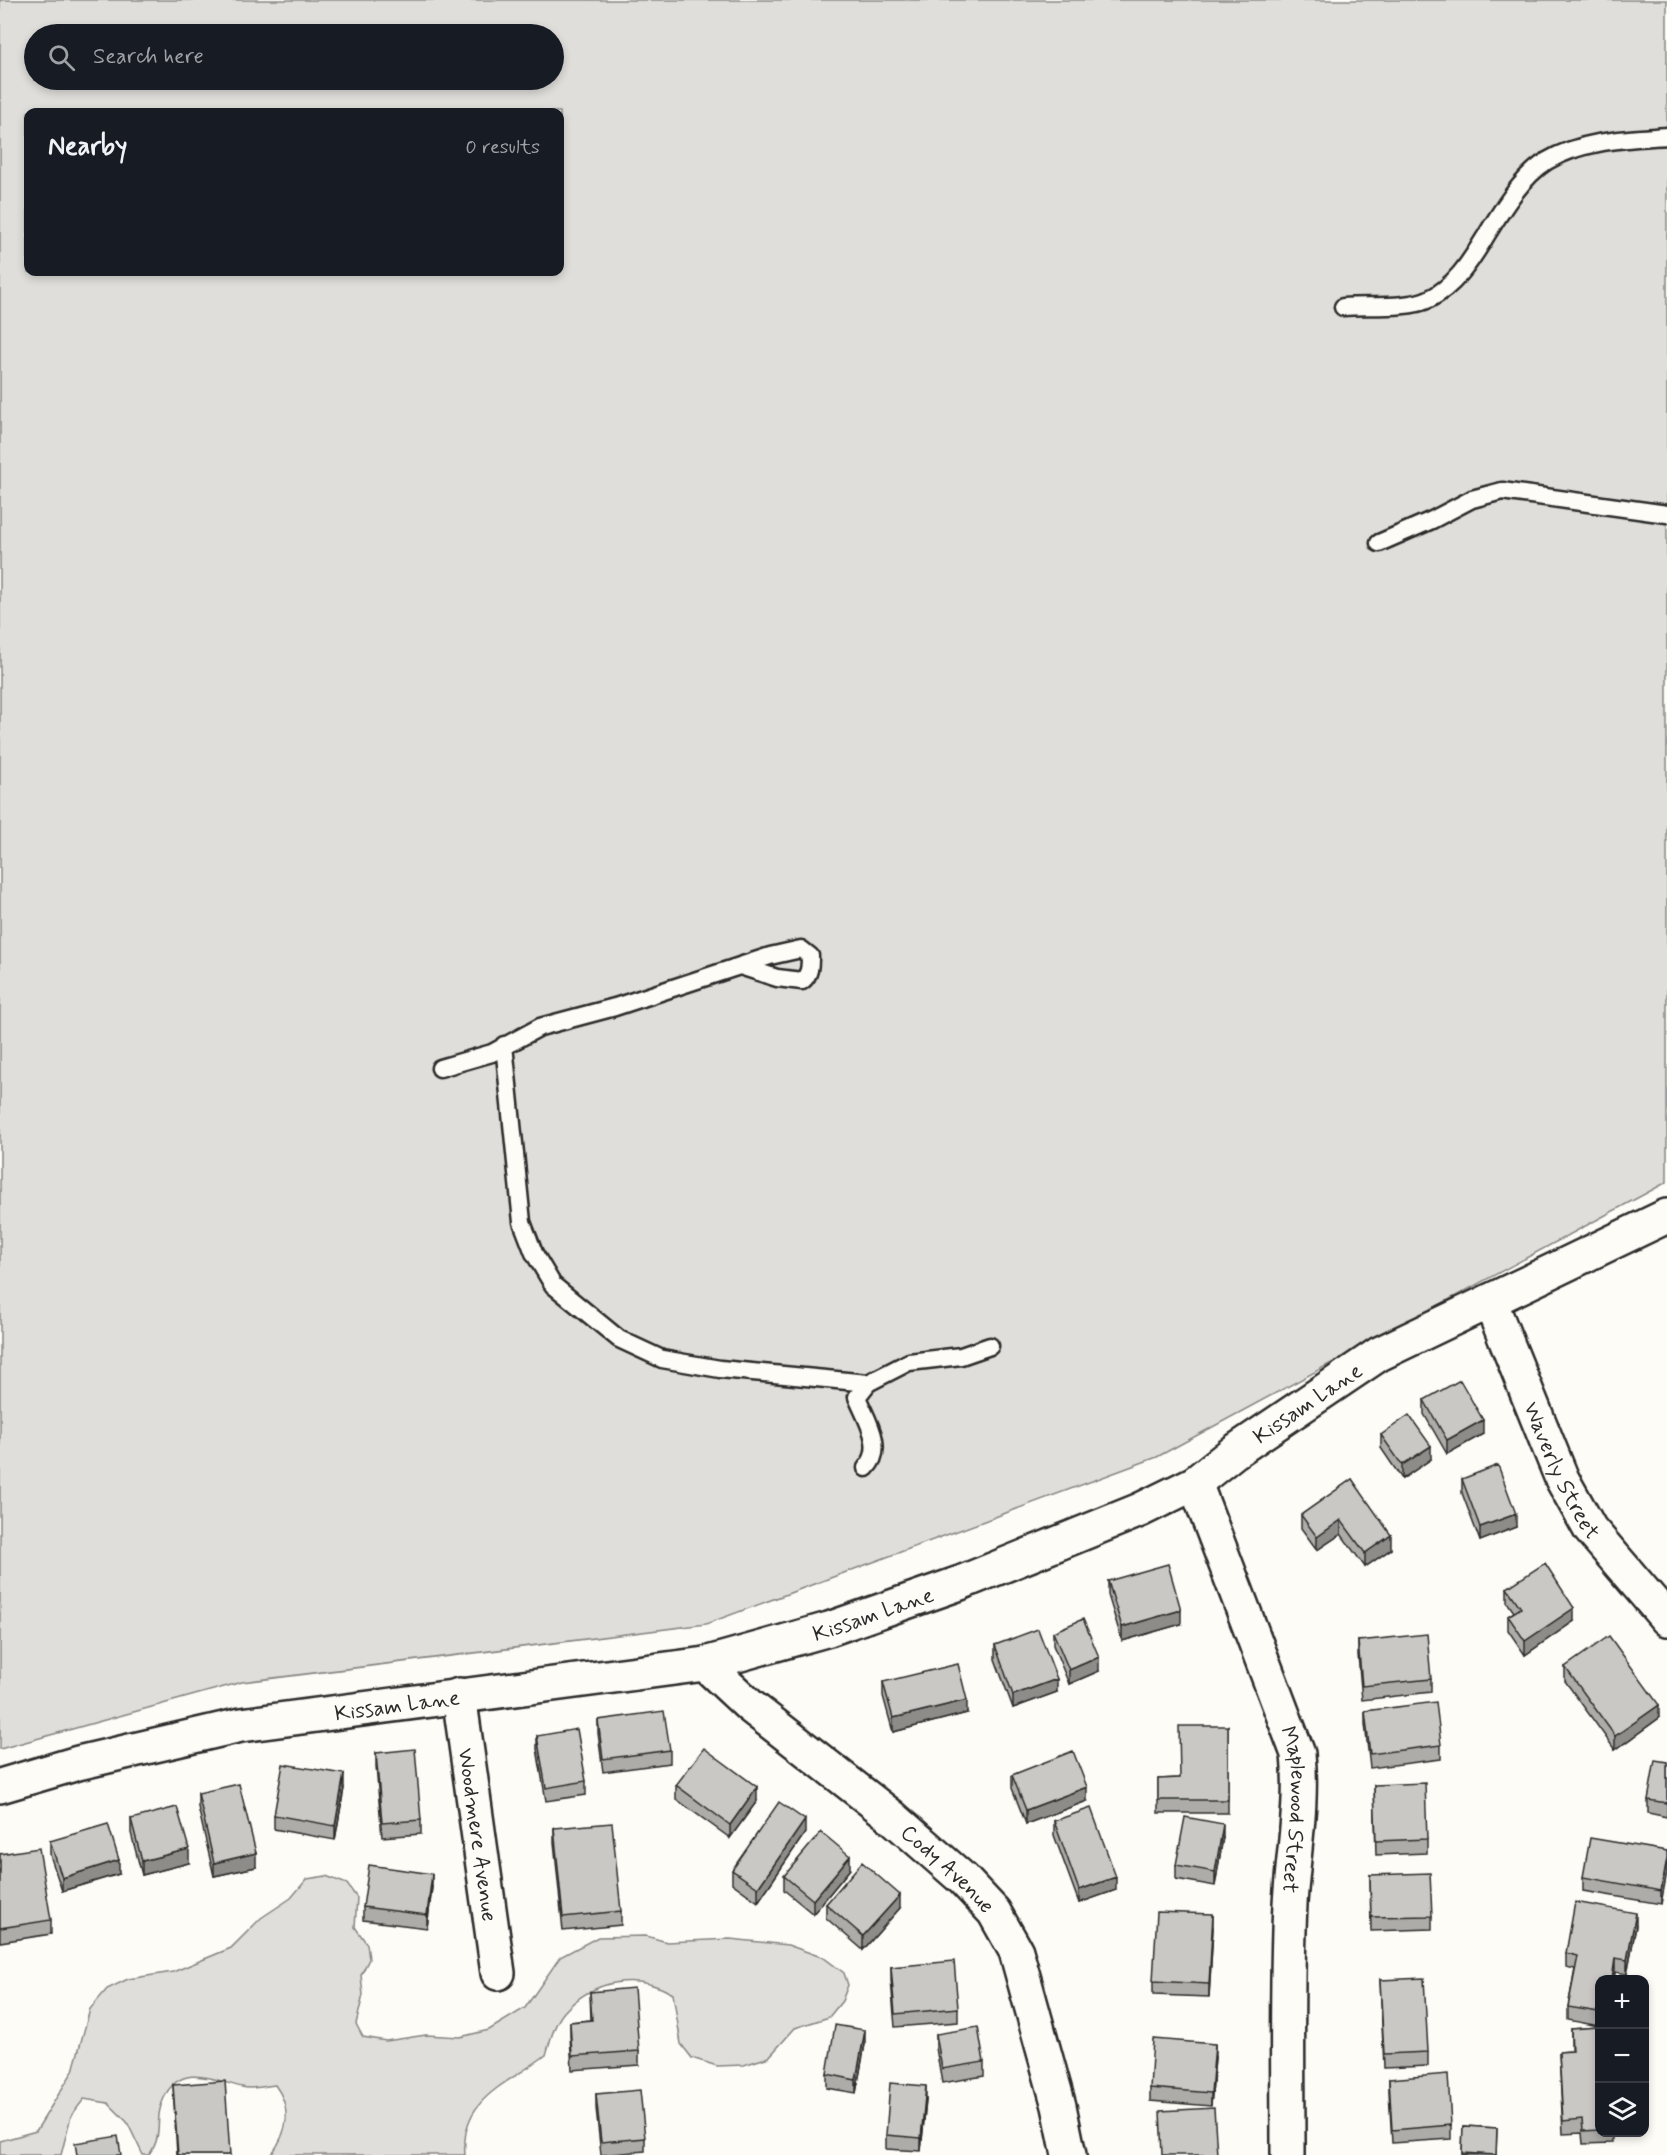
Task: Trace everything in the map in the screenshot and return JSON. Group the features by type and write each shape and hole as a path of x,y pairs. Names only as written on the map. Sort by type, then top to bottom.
{"street":[{"name":"Kissam Lane","path":"0,1786 78,1763 241,1725 705,1664 829,1629 960,1583 1140,1510 1196,1483 1234,1452 1379,1354 1667,1216"},
{"name":"Waverly Street","path":"1490,1301 1562,1479 1590,1529 1667,1619"},
{"name":"Maplewood Street","path":"1196,1483 1298,1754 1300,1777 1290,1903 1287,2003 1288,2155"},
{"name":"Cody Avenue","path":"705,1664 750,1706 891,1816 963,1879 994,1912 1016,1951 1059,2106 1069,2155"},
{"name":"Woodmere Avenue","path":"459,1695 498,1973"}],"lane":[{"path":"1343,307 1399,305 1428,300 1466,268 1515,194 1545,162 1605,141 1667,136"},
{"path":"1379,543 1432,520 1472,499 1502,491 1667,514"},
{"path":"440,1068 492,1053 540,1027 615,1007 740,966"},
{"path":"504,1045 522,1222 534,1253 553,1285 618,1339 662,1359 720,1369 868,1383"},
{"path":"866,1468 874,1459 876,1450 857,1396 868,1383 909,1362 961,1356 990,1346"}],"shaded area":[{"path":"0,0 1667,0 1667,1182 1157,1457 706,1624 242,1682 0,1749"},
{"path":"326,1876 347,1884 357,1898 355,1927 367,1944 369,1959 361,1975 363,1995 356,2024 363,2037 386,2041 426,2035 460,2037 489,2030 525,2008 560,1957 598,1937 646,1936 667,1942 730,1939 788,1945 824,1958 844,1973 848,1985 842,2001 829,2017 795,2028 769,2057 744,2065 717,2066 692,2058 681,2044 673,1994 644,1983 630,1982 601,1986 575,2001 564,2012 555,2027 546,2055 489,2094 478,2106 470,2119 465,2135 465,2155 271,2155 281,2138 286,2120 284,2103 275,2085 246,2088 199,2076 180,2080 171,2087 164,2098 159,2113 157,2140 149,2155 143,2155 127,2122 108,2103 84,2099 71,2116 61,2155 0,2155 0,2141 36,2131 73,2071 90,2009 107,1989 128,1979 173,1972 231,1948 261,1918 291,1898 307,1879"}],"building":[{"path":"1460,1380 1483,1420 1447,1440 1424,1400"},
{"path":"1409,1415 1431,1446 1402,1465 1381,1435"},
{"path":"1498,1465 1516,1514 1480,1527 1462,1479"},
{"path":"1352,1479 1391,1535 1365,1553 1341,1520 1317,1537 1301,1515"},
{"path":"1545,1563 1574,1608 1525,1641 1508,1616 1521,1608 1507,1588"},
{"path":"1168,1564 1181,1610 1122,1627 1108,1581"},
{"path":"1083,1619 1099,1657 1069,1670 1053,1632"},
{"path":"1038,1629 1057,1679 1013,1695 995,1645"},
{"path":"1427,1634 1431,1679 1362,1686 1358,1641"},
{"path":"1609,1636 1659,1705 1615,1736 1565,1667"},
{"path":"958,1664 967,1700 893,1718 883,1682"},
{"path":"1436,1702 1441,1745 1370,1754 1365,1711"},
{"path":"664,1711 670,1750 603,1759 598,1720"},
{"path":"1179,1726 1228,1726 1228,1800 1158,1800 1158,1779 1180,1778"},
{"path":"577,1729 586,1781 546,1788 537,1736"},
{"path":"704,1748 757,1787 730,1825 676,1785"},
{"path":"415,1749 421,1820 382,1823 376,1753"},
{"path":"1073,1751 1087,1787 1026,1810 1012,1775"},
{"path":"1655,1760 1667,1762 1667,1803 1648,1800"},
{"path":"283,1764 344,1774 335,1826 274,1815"},
{"path":"1425,1783 1427,1839 1376,1841 1374,1785"},
{"path":"239,1784 256,1853 214,1863 198,1793"},
{"path":"779,1802 805,1820 758,1888 732,1870"},
{"path":"177,1807 189,1849 142,1861 131,1819"},
{"path":"1091,1808 1116,1877 1079,1890 1054,1821"},
{"path":"1185,1817 1223,1824 1215,1872 1176,1865"},
{"path":"612,1823 621,1911 563,1917 554,1828"},
{"path":"108,1824 119,1860 62,1878 50,1841"},
{"path":"821,1832 850,1856 813,1900 784,1876"},
{"path":"1590,1838 1667,1851 1661,1891 1583,1877"},
{"path":"39,1848 51,1920 0,1928 0,1854"},
{"path":"862,1862 900,1895 863,1936 826,1904"},
{"path":"369,1865 432,1874 427,1915 363,1907"},
{"path":"1430,1873 1432,1916 1371,1917 1370,1875"},
{"path":"1575,1902 1636,1913 1627,1960 1615,1958 1613,1975 1595,1975 1595,2011 1568,2007 1578,1956 1566,1953"},
{"path":"1157,1912 1213,1914 1209,1984 1153,1981"},
{"path":"954,1961 958,2008 895,2014 891,1967"},
{"path":"1424,1978 1428,2052 1384,2054 1380,1980"},
{"path":"634,1988 639,2051 572,2056 570,2022 592,2020 590,1992"},
{"path":"835,2025 865,2030 856,2080 827,2074"},
{"path":"978,2027 984,2062 942,2069 936,2034"},
{"path":"1595,2027 1595,2130 1583,2131 1582,2119 1563,2121 1559,2052 1572,2051 1571,2029"},
{"path":"1153,2039 1215,2044 1211,2093 1150,2088"},
{"path":"1448,2074 1451,2125 1392,2130 1389,2079"},
{"path":"225,2081 230,2155 178,2155 173,2085"},
{"path":"890,2083 926,2086 921,2138 886,2135"},
{"path":"640,2090 645,2138 601,2142 596,2094"},
{"path":"1214,2108 1217,2155 1162,2155 1160,2111"},
{"path":"1463,2126 1497,2128 1496,2155 1462,2153"},
{"path":"118,2136 121,2155 77,2155 75,2143"}]}
